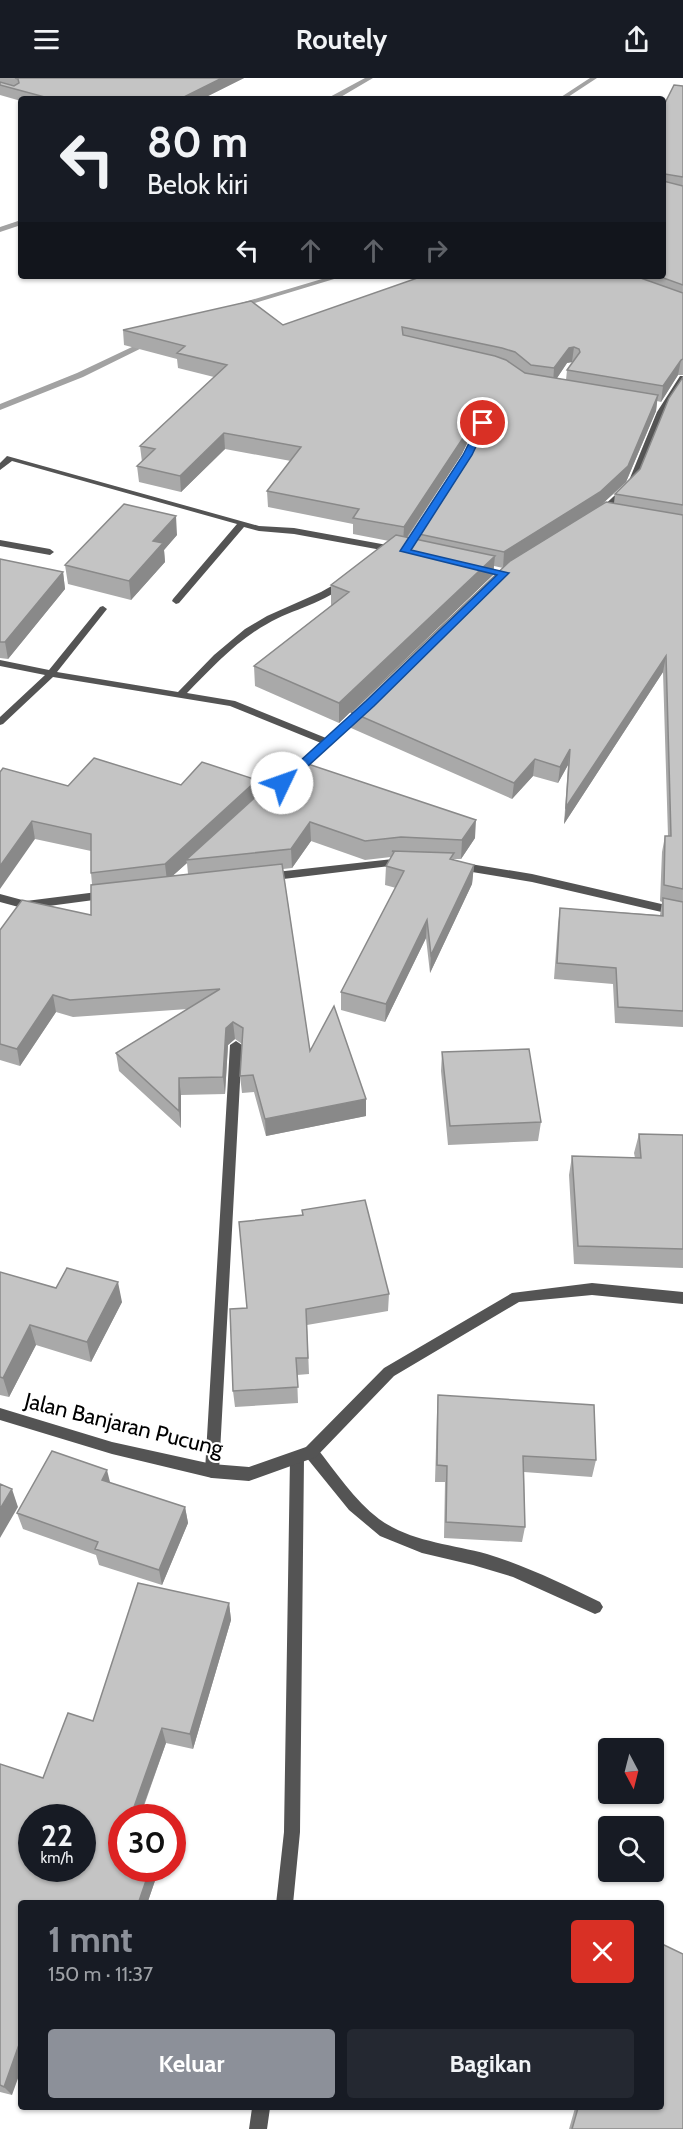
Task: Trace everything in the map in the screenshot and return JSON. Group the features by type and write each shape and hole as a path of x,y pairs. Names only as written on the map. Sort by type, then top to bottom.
{"street":[{"path":"614,514 598,515 632,484 664,407 683,378"},
{"path":"654,405 664,407"},
{"path":"461,465 483,423"},
{"path":"0,468 10,458 259,528 294,531 378,550 405,551"},
{"path":"176,601 243,523"},
{"path":"0,543 50,552"},
{"path":"180,695 223,651 259,624 291,607 326,595 352,574"},
{"path":"0,722 51,674 103,609"},
{"path":"0,663 51,674 232,703 327,742"},
{"path":"285,780 370,703"},
{"path":"260,878 400,861 412,862"},
{"path":"447,865 532,878 683,913"},
{"path":"0,898 23,910 115,893"},
{"path":"212,1471 236,1045"},
{"name":"Jalan Banjaran Pucung","path":"0,1414 112,1448 212,1471 249,1474 304,1455 389,1372 517,1297 592,1288 683,1298"},
{"path":"304,1455 355,1507 385,1531 417,1545 485,1560 530,1576 595,1607"},
{"path":"284,1900 292,1832 304,1455"},
{"path":"258,2129 261,2110"}],"building":[{"path":"15,78 222,78 186,96 41,96 0,85 0,82 14,86 19,83"},
{"path":"674,85 683,86 683,177 666,174 666,101"},
{"path":"666,182 683,186 683,285 666,279"},
{"path":"414,279 643,279 683,293 683,359 663,386 567,370 580,352 574,347 569,348 554,368 531,365 515,352 502,348 402,327 403,335 495,356 506,360 525,373 658,395 628,466 600,492 504,552 414,533 475,440 490,408 485,404 478,407 463,438 404,527 353,518 359,509 267,491 301,447 224,433 180,476 137,466 155,449 140,446 227,365 177,353 185,346 123,330 251,301 283,325"},
{"path":"683,377 683,505 615,494 640,469 669,398"},
{"path":"606,502 683,515 683,889 664,885 665,836 671,836 666,656 566,807 570,749 560,767 535,759 514,783 351,712 510,561"},
{"path":"124,504 176,516 153,541 163,543 129,581 65,565"},
{"path":"396,535 495,556 339,703 254,666 349,592 331,585"},
{"path":"0,559 63,572 5,642 0,642"},
{"path":"94,758 181,785 202,762 257,780 165,864 91,873 91,834 32,821 0,866 0,772 3,768 68,786"},
{"path":"296,760 476,820 462,840 401,837 365,841 310,822 291,849 186,860 271,783 274,784"},
{"path":"392,851 454,853 450,859 474,865 431,955 427,920 386,1004 341,992 404,871 386,866 394,852"},
{"path":"282,864 310,1051 334,1006 366,1099 265,1119 253,1075 240,1076 243,1028 233,1022 226,1028 223,1077 179,1078 179,1111 116,1053 220,989 70,1000 53,995 17,1049 0,1044 0,930 22,900 91,915 91,885"},
{"path":"663,898 683,902 683,1011 618,1007 616,968 557,963 560,908 663,916"},
{"path":"529,1049 541,1122 450,1126 442,1052"},
{"path":"639,1134 683,1135 683,1249 578,1246 572,1156 641,1158"},
{"path":"365,1200 389,1294 306,1309 308,1358 296,1358 298,1387 233,1391 230,1309 247,1308 239,1222 303,1215 302,1210"},
{"path":"67,1268 118,1282 87,1342 30,1325 3,1378 0,1377 0,1272 56,1288"},
{"path":"438,1395 594,1405 596,1460 523,1456 525,1527 446,1522 447,1466 437,1465"},
{"path":"52,1451 107,1470 102,1480 185,1507 159,1570 95,1549 98,1542 17,1513"},
{"path":"0,1484 12,1489 0,1509"},
{"path":"138,1583 229,1603 190,1734 162,1728 135,1804 108,1804 108,1882 146,1882 139,1900 18,1900 18,2047 4,2087 0,2085 0,1764 43,1778 68,1713 93,1721"},
{"path":"664,1945 683,1954 683,2129 572,2129 577,2110 664,2110"}],"waterway":[{"path":"339,96 370,78"},
{"path":"566,96 594,78"},
{"path":"0,230 18,223"},
{"path":"235,306 330,279"},
{"path":"0,407 80,375 154,340"}],"route":[{"path":"282,783 370,703 504,573 405,551 468,455 483,423"}]}
